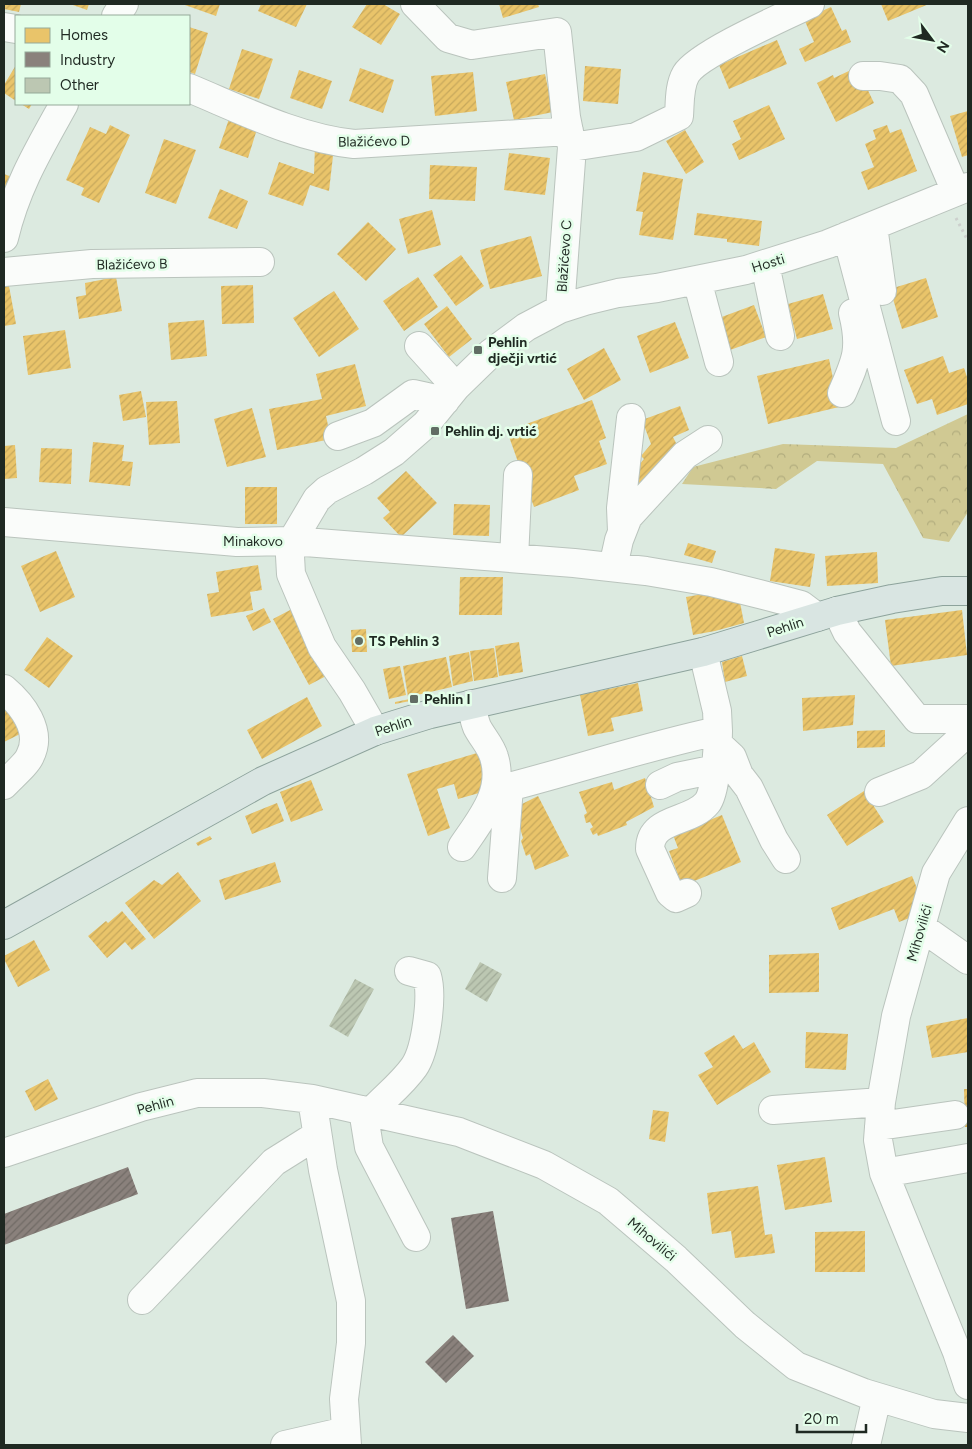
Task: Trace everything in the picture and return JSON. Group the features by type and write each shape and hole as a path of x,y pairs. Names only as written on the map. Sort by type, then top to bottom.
{"main road":[{"name":"Pehlin","path":"4,925 263,781 375,731 430,714 703,652 827,614 942,591 968,591"}],"street":[{"path":"117,15 124,4"},
{"name":"Blažićevo C","path":"292,541 322,494 394,452 426,424 470,372 526,327 560,309 571,139 557,32 472,45 448,38 415,4"},
{"path":"571,139 636,137 680,116 680,92 686,73 707,55 810,4"},
{"path":"863,76 900,79 914,94 960,198"},
{"name":"Blažićevo D","path":"190,88 280,125 330,141 354,144 571,139"},
{"path":"4,238 9,217 27,171 63,105"},
{"name":"Hosti","path":"560,309 585,300 618,293 746,270 960,198"},
{"path":"873,226 882,291"},
{"path":"842,238 858,342 856,359 842,393"},
{"path":"842,238 896,422"},
{"name":"Blažićevo B","path":"4,272 92,264 260,262"},
{"path":"765,264 780,336"},
{"path":"697,280 719,362"},
{"path":"419,346 450,394"},
{"path":"338,436 373,423 413,394 450,394"},
{"path":"622,531 621,508 631,418"},
{"path":"613,567 619,540 628,517 685,455 708,440"},
{"path":"514,558 518,476"},
{"name":"Minakovo","path":"4,522 237,542 292,541 290,556 291,574 315,632 322,647 352,691 375,731"},
{"name":"Pehlin","path":"292,541 514,558 646,571 721,584 801,605 827,614"},
{"path":"827,614 847,632 917,719 968,720"},
{"path":"687,894 676,898 670,893 650,849 650,842 653,834 661,827 700,809 706,803 717,748 717,711 703,652"},
{"path":"4,688 27,717 35,736 30,757 4,785"},
{"path":"462,848 488,809 495,791 498,775 494,756 476,725 472,704"},
{"path":"879,792 921,775 968,732"},
{"path":"502,878 509,787 564,773 662,743 717,748 732,757 739,775 749,788 774,840 786,860"},
{"path":"660,785 677,777 717,748"},
{"name":"Mihovilići","path":"968,821 961,847 936,872 920,927 896,1016 881,1104 878,1140 884,1172 957,1352 968,1385"},
{"path":"920,927 968,960"},
{"path":"409,972 427,976 429,982 428,1019 422,1045 415,1065 398,1087 367,1111 369,1147 416,1237"},
{"path":"815,1091 881,1104 955,1115"},
{"name":"Pehlin","path":"4,1153 141,1107 197,1094 262,1093 312,1099"},
{"path":"284,1445 347,1438 344,1398 351,1343 351,1301 323,1170 312,1099"},
{"name":"Mihovilići","path":"312,1099 459,1132 544,1165 608,1201 676,1258 745,1325 796,1366 877,1397 934,1414 968,1418"},
{"path":"774,1110 881,1104"},
{"path":"142,1300 274,1162 317,1134"},
{"path":"884,1172 968,1158"},
{"path":"866,1445 877,1397"}],"path":[{"path":"960,198 968,242"}],"green space":[{"path":"968,414 968,512 949,542 923,538 883,464 817,461 776,489 682,484 693,467 783,444 896,448"}],"building: Homes":[{"path":"4,4 21,4 19,12 4,9"},
{"path":"70,4 89,4 87,10"},
{"path":"182,4 220,4 216,16"},
{"path":"261,4 307,4 296,27 258,11"},
{"path":"367,4 383,4 400,14 381,45 352,27"},
{"path":"499,4 538,4 539,7 503,18"},
{"path":"881,4 929,4 888,21"},
{"path":"831,7 842,31 846,29 851,42 805,62 799,49 814,42 804,19"},
{"path":"190,27 208,33 195,74 190,72"},
{"path":"777,40 787,64 729,89 719,65"},
{"path":"242,49 273,59 259,99 229,89"},
{"path":"585,66 621,69 618,104 583,101"},
{"path":"15,67 15,100 4,93 4,85"},
{"path":"360,68 394,80 383,113 349,101"},
{"path":"299,70 332,81 322,109 290,98"},
{"path":"851,70 864,82 874,103 836,122 817,83 833,75 834,78"},
{"path":"473,72 477,111 435,116 431,76"},
{"path":"545,74 553,112 514,120 506,82"},
{"path":"23,105 31,105 29,109"},
{"path":"769,105 785,139 739,160 732,144 741,139 733,121"},
{"path":"968,111 968,155 962,157 950,116"},
{"path":"229,119 257,129 248,158 219,148"},
{"path":"110,125 130,135 99,203 81,195 84,188 66,180 90,127 106,134"},
{"path":"887,125 890,133 901,129 917,171 868,190 861,172 874,167 865,144 876,139 873,130"},
{"path":"685,130 704,162 686,174 666,141"},
{"path":"164,139 196,150 176,204 145,193"},
{"path":"315,145 334,147 329,191 310,185 303,206 268,194 279,162 314,174"},
{"path":"509,153 550,158 545,195 504,190"},
{"path":"430,165 477,167 475,201 429,199"},
{"path":"643,172 683,179 673,240 639,235 643,212 636,211"},
{"path":"4,174 12,177 4,199"},
{"path":"220,189 248,201 237,229 208,218"},
{"path":"432,210 441,245 408,254 399,219"},
{"path":"697,213 762,221 759,246 727,242 727,239 694,235"},
{"path":"368,222 396,249 366,281 337,254"},
{"path":"531,236 542,276 490,289 480,250"},
{"path":"461,255 484,286 456,306 433,275"},
{"path":"116,277 122,311 79,319 76,297 86,295 85,283"},
{"path":"418,277 438,307 404,331 383,301"},
{"path":"926,278 938,317 902,329 890,289"},
{"path":"253,285 254,323 222,324 221,286"},
{"path":"9,286 16,324 4,326 4,287"},
{"path":"334,291 359,329 319,357 293,318"},
{"path":"823,294 833,329 797,339 788,304"},
{"path":"754,305 766,337 730,350 719,318"},
{"path":"447,306 472,339 449,357 424,324"},
{"path":"204,320 207,356 171,360 168,323"},
{"path":"675,322 689,358 650,373 637,336"},
{"path":"65,330 71,368 28,375 23,336"},
{"path":"604,348 621,380 584,400 567,369"},
{"path":"943,356 949,373 964,368 968,380 968,404 937,415 932,399 917,404 904,370"},
{"path":"829,359 839,407 768,424 757,376"},
{"path":"355,364 366,406 326,416 331,439 277,450 269,409 322,399 316,374"},
{"path":"141,391 146,417 123,421 119,395"},
{"path":"592,400 606,438 599,441 607,464 574,476 579,490 534,507 507,431"},
{"path":"177,401 180,443 149,445 146,402"},
{"path":"680,406 689,430 673,437 678,447 645,488 629,477 644,459 641,456 651,444 642,420"},
{"path":"252,408 266,457 227,467 214,419"},
{"path":"93,442 124,445 122,461 133,462 130,486 89,482"},
{"path":"15,445 17,478 4,479 4,446"},
{"path":"41,448 72,449 71,484 39,482"},
{"path":"406,471 437,503 401,537 383,518 390,512 377,498"},
{"path":"245,487 277,487 277,524 245,524"},
{"path":"454,504 490,505 489,536 453,535"},
{"path":"688,543 716,551 712,563 684,555"},
{"path":"775,548 815,554 810,587 770,581"},
{"path":"56,551 75,597 40,612 21,566"},
{"path":"877,552 878,583 827,586 825,556"},
{"path":"258,565 262,590 250,592 253,610 211,617 207,594 219,592 216,572"},
{"path":"460,577 503,577 502,615 459,615"},
{"path":"738,592 744,623 693,635 686,597 709,593 709,597"},
{"path":"264,608 271,622 253,631 246,616"},
{"path":"292,609 328,675 309,685 273,619"},
{"path":"962,610 967,655 891,666 885,620"},
{"name":"TS Pehlin 3","path":"366,629 367,652 352,652 351,630"},
{"path":"47,637 73,656 49,688 24,670"},
{"path":"519,642 523,672 499,676 495,646"},
{"path":"494,648 498,677 474,681 470,651"},
{"path":"469,652 473,681 453,686 449,656"},
{"path":"742,656 747,676 725,682 722,662"},
{"path":"446,657 452,687 408,697 403,666"},
{"path":"400,666 406,695 389,699 383,669"},
{"path":"638,683 643,711 611,718 614,731 588,736 580,695"},
{"path":"4,694 22,733 4,742"},
{"path":"855,695 853,725 803,731 802,698"},
{"path":"307,697 322,726 262,759 247,730"},
{"path":"410,699 410,701 395,704 395,702"},
{"path":"885,730 885,747 857,748 857,731"},
{"path":"487,750 486,791 458,799 454,784 437,789 450,828 428,836 407,774"},
{"path":"645,778 654,807 626,822 627,825 598,836 597,833 593,835 590,829 593,827 590,822 586,823 584,815 587,813 579,792 612,782 614,790"},
{"path":"311,780 323,810 291,822 280,792"},
{"path":"864,791 884,822 847,846 827,815"},
{"path":"538,796 569,856 535,870 530,854 526,856 514,808"},
{"path":"277,803 284,821 252,834 245,816"},
{"path":"722,815 741,862 682,886 669,851 678,848 673,835"},
{"path":"210,836 212,839 198,846 196,843"},
{"path":"275,862 281,882 225,900 219,880"},
{"path":"178,872 201,901 154,939 125,903 154,880 162,885"},
{"path":"912,876 921,898 920,914 899,922 894,909 839,930 831,908"},
{"path":"122,911 146,939 132,950 125,942 107,958 88,936"},
{"path":"34,940 50,970 18,987 4,956"},
{"path":"819,953 819,992 769,993 769,955"},
{"path":"968,1018 968,1052 932,1058 926,1026"},
{"path":"806,1032 848,1034 846,1070 805,1068"},
{"path":"734,1035 743,1049 754,1042 771,1072 717,1105 698,1075 713,1067 704,1053"},
{"path":"48,1079 58,1099 35,1111 25,1091"},
{"path":"964,1089 968,1089 968,1127 965,1127"},
{"path":"653,1110 669,1112 665,1142 649,1139"},
{"path":"825,1157 832,1202 785,1210 777,1165"},
{"path":"758,1186 765,1235 772,1234 775,1253 735,1258 731,1231 712,1234 707,1193"},
{"path":"865,1231 865,1272 815,1272 815,1232"}],"building: Industry":[{"path":"128,1167 138,1194 4,1245 4,1214"},
{"path":"493,1211 509,1301 466,1309 451,1218"},
{"path":"453,1335 474,1356 446,1383 425,1362"}],"building: Other":[{"path":"480,962 502,974 487,1002 465,989"},
{"path":"355,979 374,989 348,1037 329,1026"}],"place":[{"name":"Pehlin dječji vrtić","path":"478,350"},
{"name":"Pehlin dj. vrtić","path":"435,431"},
{"name":"TS Pehlin 3","path":"359,641"},
{"name":"Pehlin I","path":"414,699"}]}
